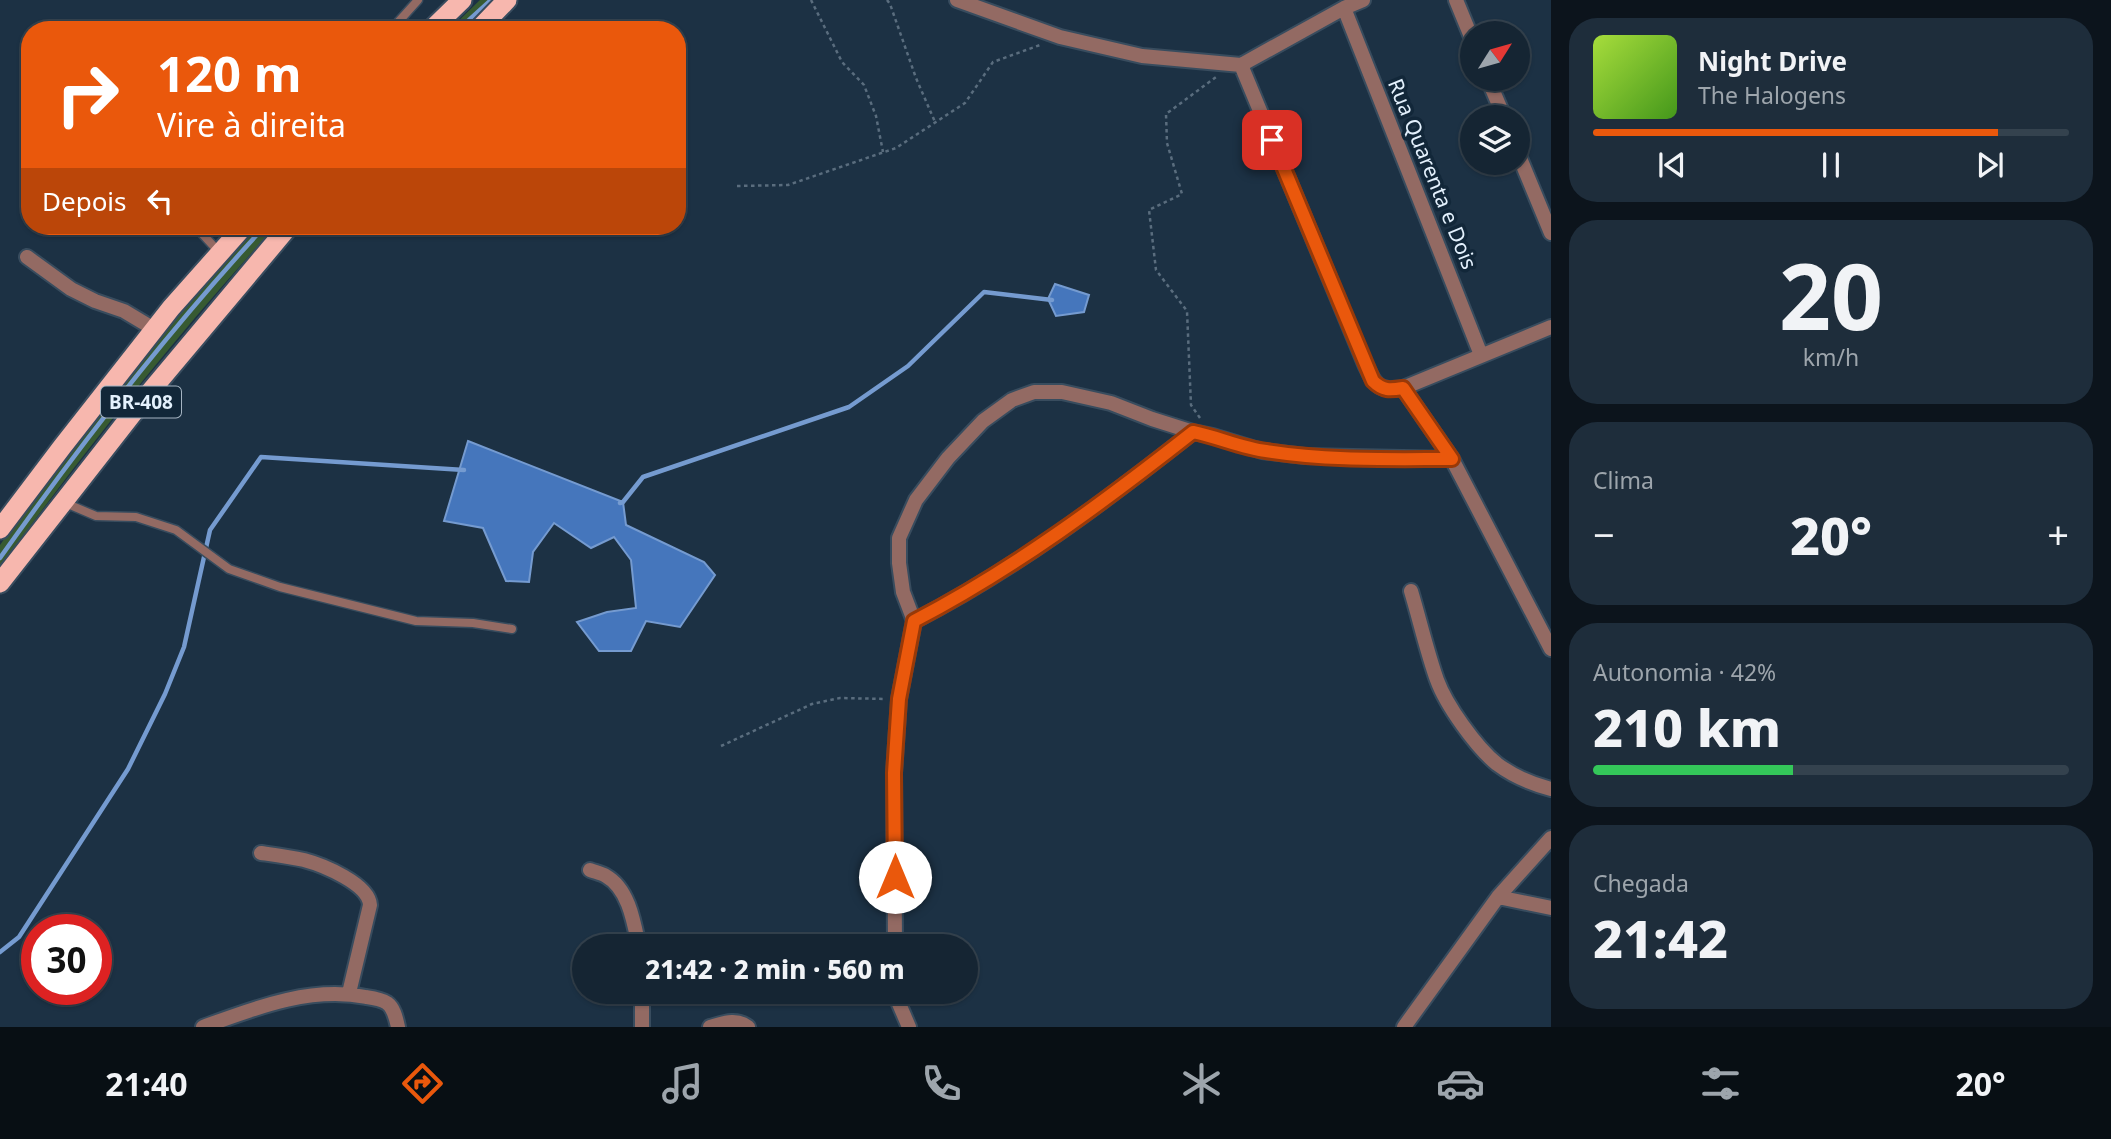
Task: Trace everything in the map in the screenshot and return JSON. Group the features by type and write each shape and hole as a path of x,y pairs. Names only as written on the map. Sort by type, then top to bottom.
{"highway":[{"path":"440,21 462,0"},
{"path":"487,21 508,0"},
{"name":"BR-408","path":"0,529 154,329 236,235"},
{"name":"BR-408","path":"0,583 144,400 282,235"},
{"path":"0,508 20,483 62,447"}],"street":[{"path":"957,0 1060,37 1142,56 1241,65 1363,0"},
{"path":"1456,0 1465,21"},
{"name":"Rua Quarenta e Dois","path":"1344,8 1481,355"},
{"path":"1241,65 1365,364 1379,387 1396,389 1551,327"},
{"path":"1527,175 1551,233"},
{"path":"27,257 71,289 124,312 154,329"},
{"path":"1396,389 1452,459 1551,649"},
{"path":"895,934 894,773 899,699 914,621 903,593 899,538 916,500 948,458 983,421 1012,400 1034,392 1062,391 1111,403 1152,419 1262,451 1305,456 1452,459"},
{"path":"914,621 954,601 1043,544 1094,509 1193,432"},
{"path":"1411,592 1438,682 1449,706 1497,764 1533,784 1551,789"},
{"path":"1404,1027 1499,897 1551,837"},
{"path":"261,853 306,860 339,874 367,893 370,905 349,993"},
{"path":"590,870 606,876 619,886 631,913 636,934"},
{"path":"1499,897 1551,908"},
{"path":"203,1027 267,1004 301,997 349,993 389,1004 398,1027"},
{"path":"642,1004 642,1027"},
{"path":"899,1004 909,1027"},
{"path":"710,1027 732,1021 748,1027"}],"lane":[{"path":"399,21 418,0"},
{"path":"203,235 220,253"},
{"path":"63,502 96,516 136,517 176,530 229,569 280,587 416,621 473,623 512,629"}],"path":[{"path":"811,0 842,62 864,85 876,116 883,152"},
{"path":"887,0 916,78 936,122"},
{"path":"737,186 788,185 896,148 965,103 993,62 1060,37"},
{"path":"1213,436 1191,405 1187,311 1156,270 1149,210 1182,194 1167,143 1166,114 1220,75 1241,65"},
{"path":"721,746 812,704 841,698 899,699"}],"green space":[{"path":"480,0 500,0 479,21 458,21"},
{"path":"248,235 268,235 133,393 0,567 0,545 153,343"}],"water":[{"path":"1055,284 1089,295 1084,312 1056,316 1048,299"},
{"path":"468,441 623,502 626,525 704,562 715,575 680,627 646,621 631,651 599,651 577,622 607,612 636,608 631,560 614,537 591,548 554,523 533,552 529,582 506,581 483,528 444,521"}],"waterway":[{"path":"468,21 491,0"},
{"path":"0,558 127,388 257,235"},
{"path":"620,503 643,477 849,407 908,366 984,292 1052,300"},
{"path":"0,952 19,937 128,769 165,694 184,647 210,530 261,457 464,470"}],"route":[{"path":"895,877 894,773 899,699 914,621 954,601 1043,544 1094,509 1193,432 1262,451 1305,456 1452,459 1403,388 1389,390 1379,387 1373,381 1272,140"}]}
